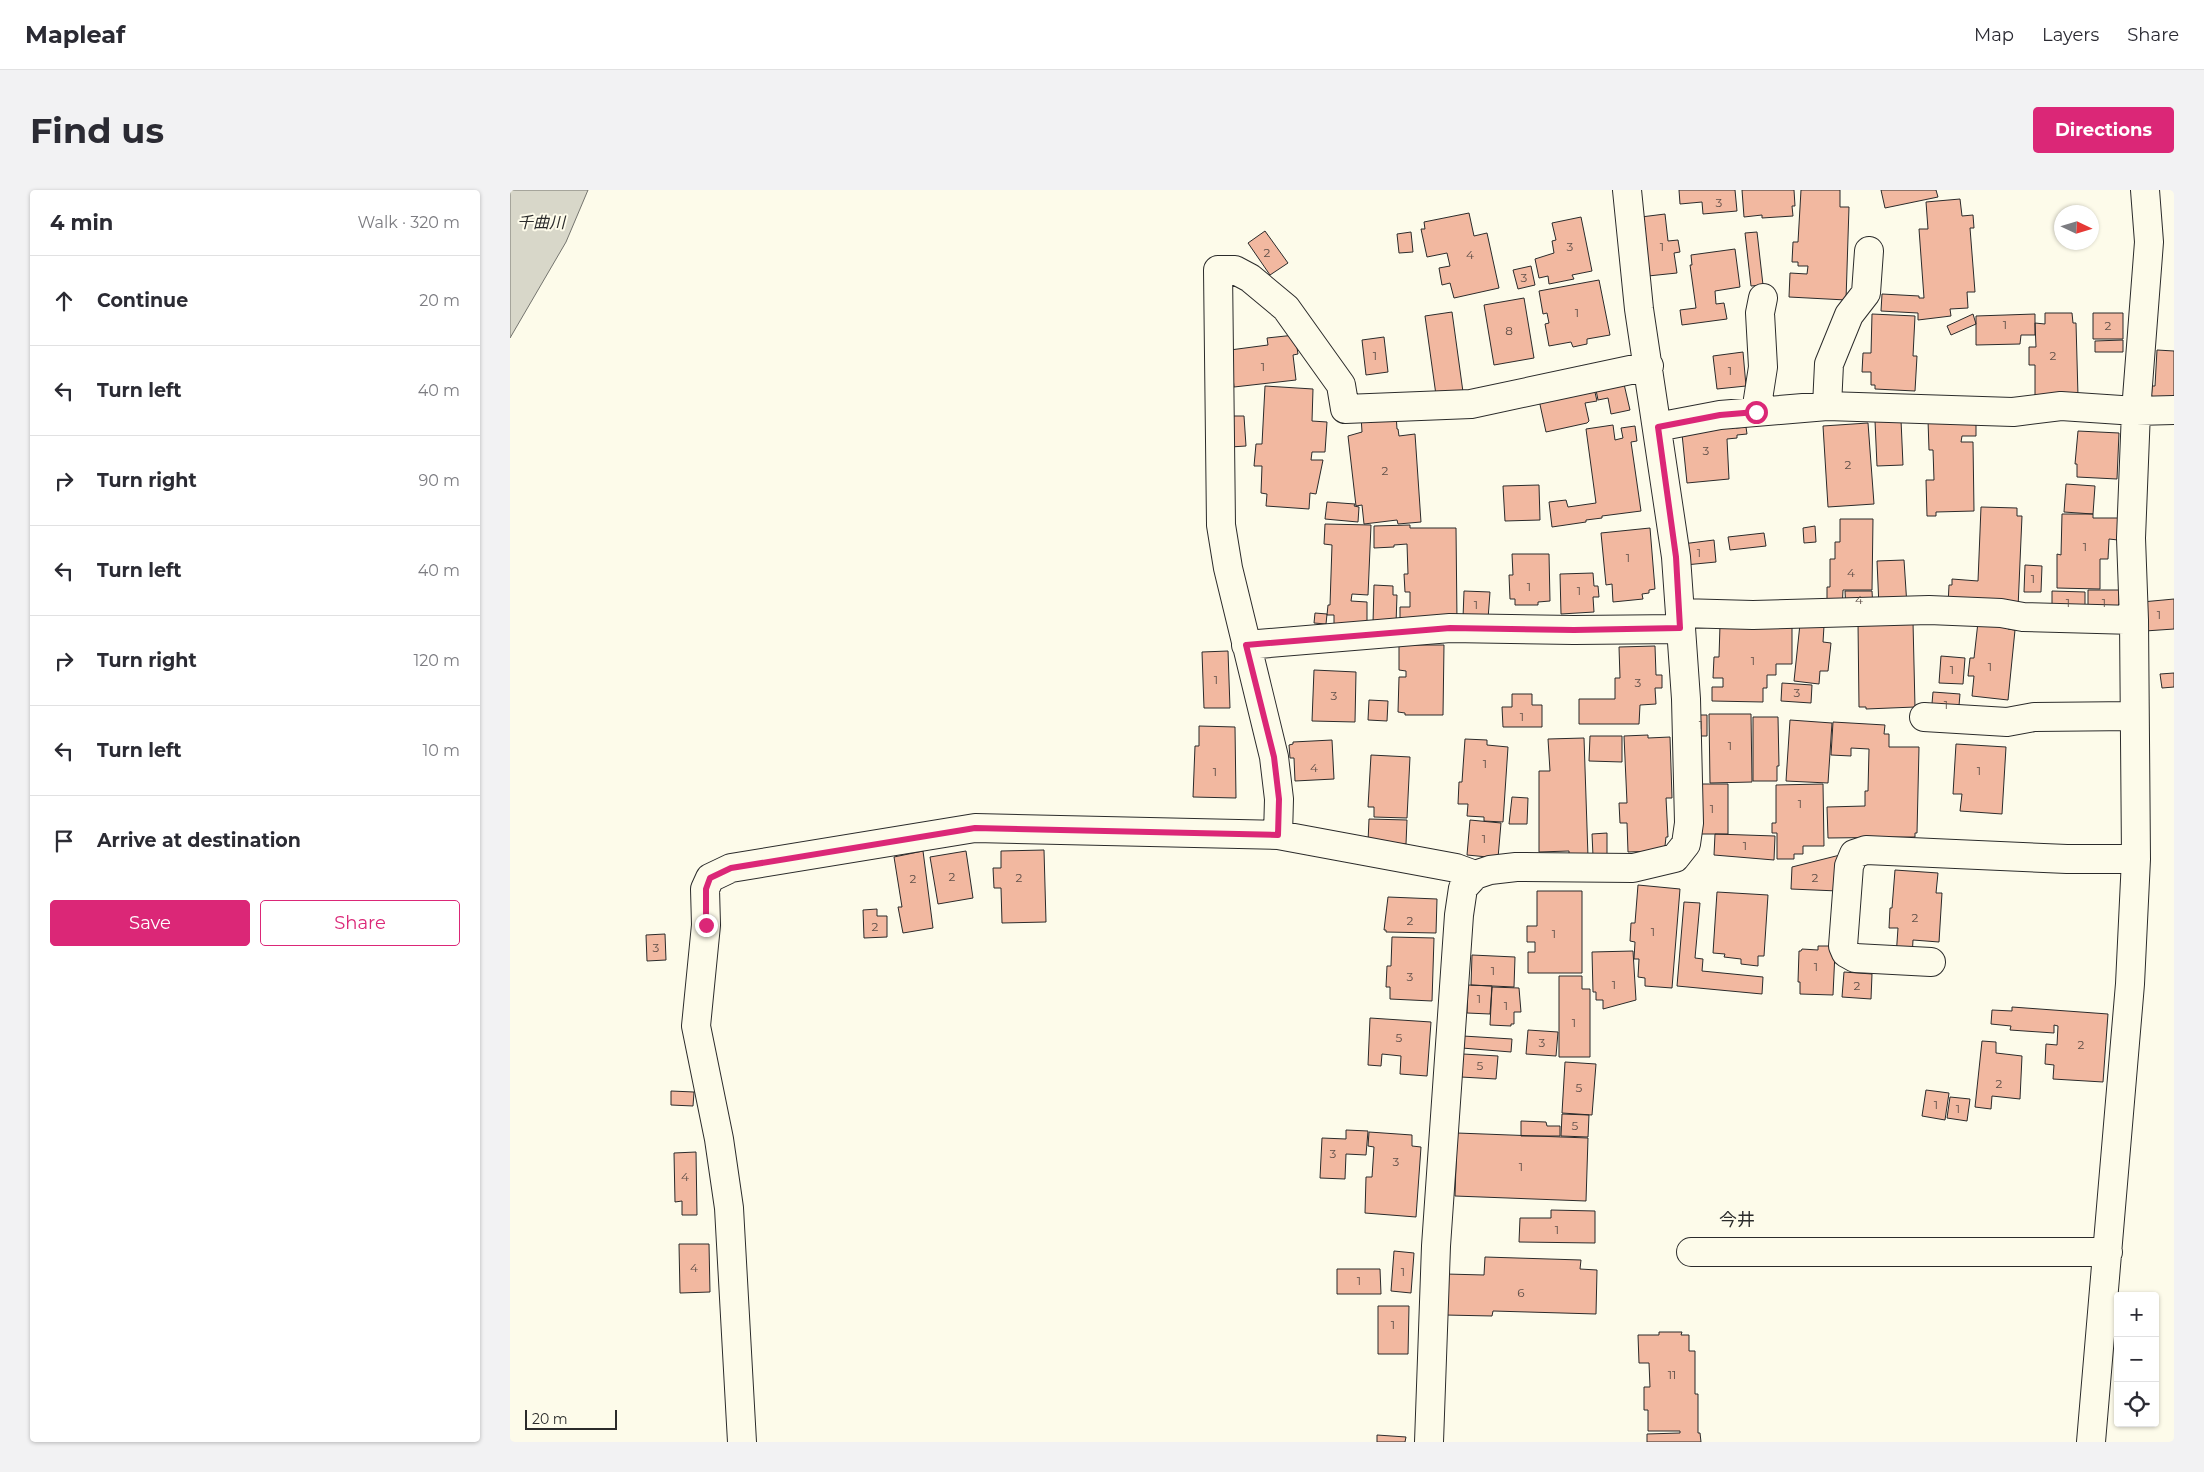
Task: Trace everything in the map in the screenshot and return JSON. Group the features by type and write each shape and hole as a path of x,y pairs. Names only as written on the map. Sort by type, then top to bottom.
{"street":[{"path":"1429,1442 1436,1246 1459,915 1463,888 1474,875 1490,870 1516,867 1633,868 1675,858 1686,844 1689,823 1686,699 1676,557 1639,309 1627,190"},
{"path":"2091,1442 2130,984 2136,859 2134,620 2131,538 2136,410 2149,242 2146,190"},
{"path":"1827,406 1828,364 1849,316 1866,293 1868,251"},
{"path":"1278,835 1279,799 1274,757 1228,568 1221,525 1218,270 1235,270 1250,278 1286,308 1341,385 1345,408 1471,404 1649,366"},
{"path":"1756,412 1763,367 1760,313 1763,298"},
{"path":"1658,427 1720,415 1827,406 2013,412 2061,406 2174,410"},
{"path":"1246,645 1450,628 1574,630 1752,615 1929,610 2001,613 2022,617 2134,620"},
{"path":"1924,717 2007,722 2034,717 2134,716"},
{"path":"742,1442 729,1208 696,1026 706,925 706,889 710,878 731,868 975,828 1278,835 1456,868 1474,875"},
{"path":"1931,962 1855,958 1846,953 1843,946 1848,876 1849,866 1854,854 1866,850 2067,859 2136,859"},
{"path":"1691,1252 2108,1252"}],"water":[{"name":"千曲川","path":"510,190 588,190 566,242 510,338"}],"building":[{"path":"1679,190 1735,190 1737,211 1703,214 1702,202 1680,204"},
{"path":"1742,190 1794,190 1795,206 1792,206 1793,216 1762,218 1762,215 1744,217"},
{"path":"1801,190 1840,190 1840,207 1849,207 1846,300 1789,297 1790,273 1807,274 1808,266 1798,266 1798,262 1792,262 1793,242 1798,242"},
{"path":"1881,190 1936,190 1938,197 1885,208"},
{"path":"1960,199 1962,216 1973,215 1974,228 1970,228 1975,292 1967,292 1968,308 1950,309 1951,316 1918,320 1918,313 1881,311 1882,294 1919,296 1919,298 1924,298 1919,229 1928,229 1926,202"},
{"path":"1469,213 1474,236 1487,233 1499,288 1454,298 1450,283 1442,285 1439,268 1450,266 1447,253 1427,257 1421,229 1425,229 1424,222"},
{"path":"1665,214 1668,241 1678,240 1680,252 1674,253 1677,273 1648,276 1641,217"},
{"path":"1581,217 1592,271 1572,275 1574,279 1549,284 1548,276 1539,278 1535,259 1554,253 1552,241 1556,240 1552,223"},
{"path":"1265,231 1288,263 1270,275 1248,243"},
{"path":"1411,232 1413,252 1399,253 1397,234"},
{"path":"1757,232 1763,285 1751,286 1745,233"},
{"path":"1735,249 1740,287 1715,291 1716,304 1724,303 1727,319 1682,325 1680,310 1696,308 1690,265 1692,265 1691,255"},
{"path":"1531,266 1535,285 1518,289 1513,270"},
{"path":"1599,280 1610,335 1587,339 1587,344 1573,347 1571,342 1549,346 1545,324 1549,323 1547,313 1543,314 1539,291"},
{"path":"1524,298 1534,358 1494,365 1484,305"},
{"path":"1452,312 1463,392 1436,395 1425,316"},
{"path":"2045,313 2072,313 2073,323 2076,323 2078,396 2035,397 2035,365 2029,365 2029,347 2036,347 2035,323 2045,324"},
{"path":"2093,313 2123,313 2123,339 2093,339"},
{"path":"1872,314 1915,316 1913,356 1917,356 1915,391 1875,389 1875,385 1871,385 1871,372 1862,372 1863,353 1871,353"},
{"path":"1973,314 1976,324 1951,335 1947,326"},
{"path":"2035,314 2035,335 2021,335 2020,344 1976,345 1976,316"},
{"path":"1295,335 1298,354 1293,355 1296,380 1234,387 1230,350 1268,345 1267,338"},
{"path":"1384,337 1388,372 1366,375 1362,340"},
{"path":"2123,340 2123,352 2095,352 2095,341"},
{"path":"2157,350 2174,351 2174,398 2151,401 2152,386 2155,386"},
{"path":"1743,352 1746,386 1717,389 1713,356"},
{"path":"1624,384 1630,410 1611,414 1608,398 1598,400 1596,390"},
{"path":"1265,386 1313,389 1312,421 1327,422 1325,452 1312,452 1311,460 1323,460 1316,494 1310,493 1309,509 1266,506 1267,494 1261,493 1262,466 1254,466 1256,444 1262,444"},
{"path":"1594,388 1597,401 1585,403 1589,421 1587,423 1546,432 1539,400"},
{"path":"1396,414 1399,436 1415,434 1421,522 1398,524 1397,520 1364,524 1362,505 1356,506 1348,436 1362,432 1361,416"},
{"path":"1230,416 1244,416 1246,446 1230,447"},
{"path":"1976,419 1976,436 1962,436 1961,442 1973,442 1974,511 1936,512 1936,516 1927,516 1926,480 1934,480 1933,450 1929,450 1928,420"},
{"path":"1901,420 1903,465 1877,466 1875,421"},
{"path":"1868,423 1874,504 1828,507 1823,426"},
{"path":"1613,425 1615,440 1623,438 1621,428 1635,426 1637,441 1631,442 1641,511 1602,516 1602,518 1586,520 1586,522 1552,527 1549,502 1566,500 1568,507 1596,503 1586,429"},
{"path":"1736,426 1736,428 1746,427 1747,434 1727,439 1729,479 1687,483 1682,434"},
{"path":"2078,431 2119,433 2117,479 2077,477 2077,464 2075,464"},
{"path":"2066,484 2095,486 2093,514 2064,512"},
{"path":"1539,485 1540,520 1505,521 1503,486"},
{"path":"1327,502 1355,504 1354,506 1359,507 1358,522 1325,519"},
{"path":"1981,507 2017,508 2017,516 2022,516 2018,608 1948,605 1949,585 1952,585 1952,579 1978,581"},
{"path":"2062,514 2093,514 2093,518 2118,518 2118,540 2109,539 2108,559 2100,559 2100,589 2057,588 2057,554 2061,555"},
{"path":"1840,519 1873,519 1872,590 1843,590 1842,609 1827,609 1827,587 1830,587 1830,559 1835,559 1835,542 1840,542"},
{"path":"1325,524 1371,525 1368,595 1352,594 1351,601 1367,602 1367,624 1334,624 1334,615 1327,615 1328,605 1330,605 1332,545 1324,544"},
{"path":"1410,525 1410,528 1456,528 1457,621 1400,622 1400,607 1410,607 1410,592 1405,592 1404,574 1408,574 1407,544 1374,548 1374,526"},
{"path":"1815,526 1816,542 1804,543 1803,528"},
{"path":"1650,528 1655,589 1649,590 1649,593 1642,594 1643,599 1613,602 1612,584 1606,585 1601,533"},
{"path":"1764,533 1766,546 1730,550 1728,537"},
{"path":"1714,540 1716,562 1685,565 1682,544"},
{"path":"1512,554 1549,554 1550,601 1538,602 1538,605 1515,605 1515,599 1510,599 1509,575 1513,575"},
{"path":"1904,560 1907,606 1879,607 1877,561"},
{"path":"2025,565 2042,566 2041,592 2024,592"},
{"path":"1593,573 1594,586 1598,586 1599,597 1593,597 1594,612 1561,614 1560,574"},
{"path":"1374,585 1393,586 1393,595 1397,595 1396,624 1373,623"},
{"path":"2088,590 2119,590 2119,615 2088,616"},
{"path":"1464,591 1490,592 1488,619 1463,618"},
{"path":"1845,591 1872,591 1873,608 1846,609"},
{"path":"2052,591 2085,592 2085,615 2052,614"},
{"path":"2174,599 2174,629 2145,631 2142,602"},
{"path":"1315,613 1327,614 1326,624 1314,623"},
{"path":"1913,622 1915,707 1866,709 1866,707 1859,707 1858,623"},
{"path":"1978,622 2009,625 2008,629 2015,630 2008,700 1972,696 1974,676 1968,676 1970,658 1974,658"},
{"path":"1800,624 1824,626 1823,642 1831,643 1828,671 1820,671 1819,684 1794,681"},
{"path":"1720,625 1792,626 1792,664 1776,664 1776,675 1767,675 1767,688 1763,688 1763,702 1712,701 1712,687 1723,687 1723,678 1713,678 1714,657 1719,657"},
{"path":"1399,645 1444,645 1443,715 1405,715 1405,713 1398,712 1399,677 1406,677 1406,671 1399,670"},
{"path":"1655,646 1656,675 1662,675 1662,688 1655,688 1656,704 1640,705 1639,724 1579,724 1579,699 1615,699 1615,678 1620,678 1619,647"},
{"path":"1228,651 1230,708 1204,708 1202,652"},
{"path":"1941,656 1965,658 1963,684 1939,683"},
{"path":"1314,670 1356,672 1355,722 1312,721"},
{"path":"2174,673 2174,687 2162,688 2160,674"},
{"path":"1782,683 1812,685 1811,703 1781,701"},
{"path":"1933,692 1960,694 1958,717 1931,715"},
{"path":"1512,694 1532,694 1532,705 1542,705 1542,727 1503,727 1502,707 1512,707"},
{"path":"1369,700 1388,701 1387,721 1368,720"},
{"path":"1709,714 1751,714 1752,782 1710,783"},
{"path":"1694,715 1707,715 1707,736 1694,736"},
{"path":"1753,717 1778,717 1779,766 1777,766 1777,781 1753,781"},
{"path":"1790,720 1832,723 1828,783 1786,781"},
{"path":"1833,722 1885,725 1884,734 1889,734 1889,747 1919,747 1917,833 1915,833 1915,837 1828,838 1827,807 1865,806 1865,791 1868,791 1869,749 1851,748 1851,756 1831,755"},
{"path":"1199,726 1235,727 1236,798 1193,797 1195,746 1199,746"},
{"path":"1648,735 1648,738 1670,737 1672,798 1666,798 1668,837 1666,837 1665,846 1656,851 1628,852 1627,823 1620,823 1619,803 1627,803 1624,736"},
{"path":"1590,736 1622,736 1622,762 1589,761"},
{"path":"1584,738 1588,857 1569,858 1569,851 1539,852 1539,771 1550,771 1548,739"},
{"path":"1465,739 1487,740 1487,745 1508,747 1503,822 1484,821 1484,817 1467,816 1468,804 1458,804 1459,782 1462,782"},
{"path":"1332,740 1334,779 1295,781 1294,758 1290,758 1289,745 1293,744 1293,742"},
{"path":"1956,744 2006,747 2002,814 1960,811 1962,794 1953,794"},
{"path":"1371,755 1410,757 1407,818 1374,817 1374,807 1368,807"},
{"path":"1696,784 1728,784 1728,834 1696,834"},
{"path":"1823,784 1824,846 1803,846 1803,854 1794,854 1794,859 1777,859 1777,833 1772,833 1772,823 1776,823 1776,785"},
{"path":"1512,797 1528,798 1527,824 1509,824"},
{"path":"1369,819 1407,820 1406,844 1368,842"},
{"path":"1470,820 1501,823 1498,858 1467,855"},
{"path":"1607,833 1607,856 1593,856 1592,834"},
{"path":"1715,834 1775,836 1774,860 1714,855"},
{"path":"1044,850 1046,922 1002,923 1001,888 994,888 993,868 1001,868 1001,851"},
{"path":"923,851 933,928 903,933 898,907 902,907 894,857"},
{"path":"966,851 973,898 938,904 930,857"},
{"path":"1840,855 1838,891 1791,889 1792,867"},
{"path":"1895,870 1938,873 1936,893 1942,893 1939,942 1913,940 1912,958 1896,957 1898,928 1889,928"},
{"path":"1638,885 1680,889 1672,988 1645,986 1645,978 1638,977 1639,959 1634,959 1635,942 1630,941 1631,923 1635,923"},
{"path":"1537,891 1582,891 1582,973 1528,973 1528,952 1535,952 1535,942 1527,942 1527,926 1537,926"},
{"path":"1717,892 1768,895 1764,956 1758,956 1758,966 1741,964 1741,959 1724,957 1725,954 1713,953"},
{"path":"1388,897 1437,899 1436,933 1386,932 1384,930"},
{"path":"1684,902 1700,903 1695,958 1703,959 1702,971 1763,977 1762,994 1677,986"},
{"path":"877,909 877,916 887,916 887,937 864,938 863,910"},
{"path":"665,934 666,960 647,961 646,935"},
{"path":"1392,937 1434,938 1432,1001 1390,999 1390,987 1386,987 1387,966 1391,966"},
{"path":"1818,946 1833,946 1835,952 1833,995 1800,994 1800,982 1798,982 1799,951 1802,949 1818,950"},
{"path":"1633,951 1636,1000 1603,1009 1603,1000 1596,1000 1596,992 1593,992 1592,952"},
{"path":"1472,955 1515,957 1514,987 1471,985"},
{"path":"1844,972 1872,974 1871,999 1842,997"},
{"path":"1559,976 1582,976 1582,989 1590,989 1590,1057 1559,1057"},
{"path":"1468,985 1492,986 1490,1014 1467,1013"},
{"path":"1492,987 1519,988 1521,1012 1514,1012 1514,1024 1511,1024 1511,1026 1490,1025"},
{"path":"2012,1007 2108,1014 2103,1082 2053,1079 2054,1065 2045,1064 2046,1044 2057,1045 2058,1026 2054,1025 2054,1033 2010,1030 2011,1026 1991,1024 1992,1010 2012,1011"},
{"path":"1370,1018 1431,1022 1427,1076 1400,1074 1401,1056 1382,1054 1381,1066 1368,1065"},
{"path":"1528,1030 1558,1032 1556,1056 1526,1054"},
{"path":"1463,1036 1512,1039 1511,1052 1462,1048"},
{"path":"1982,1041 1996,1042 1996,1053 2022,1056 2020,1099 1992,1096 1991,1109 1975,1107"},
{"path":"1463,1054 1498,1056 1496,1079 1461,1077"},
{"path":"1565,1062 1596,1064 1592,1115 1562,1113"},
{"path":"1926,1090 1949,1093 1945,1120 1922,1116"},
{"path":"671,1091 694,1092 693,1106 671,1105"},
{"path":"1950,1097 1970,1099 1967,1121 1947,1118"},
{"path":"1562,1114 1589,1115 1588,1137 1561,1136"},
{"path":"1521,1121 1546,1122 1547,1126 1560,1126 1560,1136 1521,1136"},
{"path":"1346,1130 1368,1131 1366,1155 1346,1154 1345,1179 1320,1178 1322,1138 1346,1139"},
{"path":"1369,1132 1412,1135 1412,1146 1421,1147 1416,1217 1365,1213 1366,1177 1372,1177 1374,1147 1368,1146"},
{"path":"1457,1133 1588,1138 1586,1201 1455,1196"},
{"path":"696,1152 697,1215 682,1215 682,1201 675,1202 674,1153"},
{"path":"1551,1210 1595,1211 1595,1243 1519,1242 1520,1218 1551,1218"},
{"path":"679,1244 709,1244 710,1292 680,1293"},
{"path":"1394,1251 1414,1253 1411,1293 1391,1291"},
{"path":"1485,1257 1581,1260 1580,1269 1597,1270 1596,1314 1493,1311 1492,1316 1445,1315 1446,1274 1484,1275"},
{"path":"1337,1269 1380,1269 1381,1294 1337,1294"},
{"path":"1378,1306 1409,1306 1408,1354 1378,1354"},
{"path":"1659,1332 1682,1332 1681,1335 1689,1335 1689,1351 1695,1351 1695,1394 1698,1394 1698,1433 1700,1433 1701,1442 1647,1442 1647,1434 1680,1433 1680,1431 1648,1431 1648,1410 1644,1410 1644,1387 1650,1387 1649,1363 1639,1363 1638,1335 1659,1335"},
{"path":"1377,1435 1406,1437 1405,1442 1377,1442"}],"district":[{"name":"今井","path":"1737,1220"}],"route":[{"path":"706,925 706,889 710,878 731,868 975,828 1278,835 1279,799 1274,757 1246,645 1450,628 1574,630 1680,628 1676,557 1658,427 1720,415 1756,412"}]}
